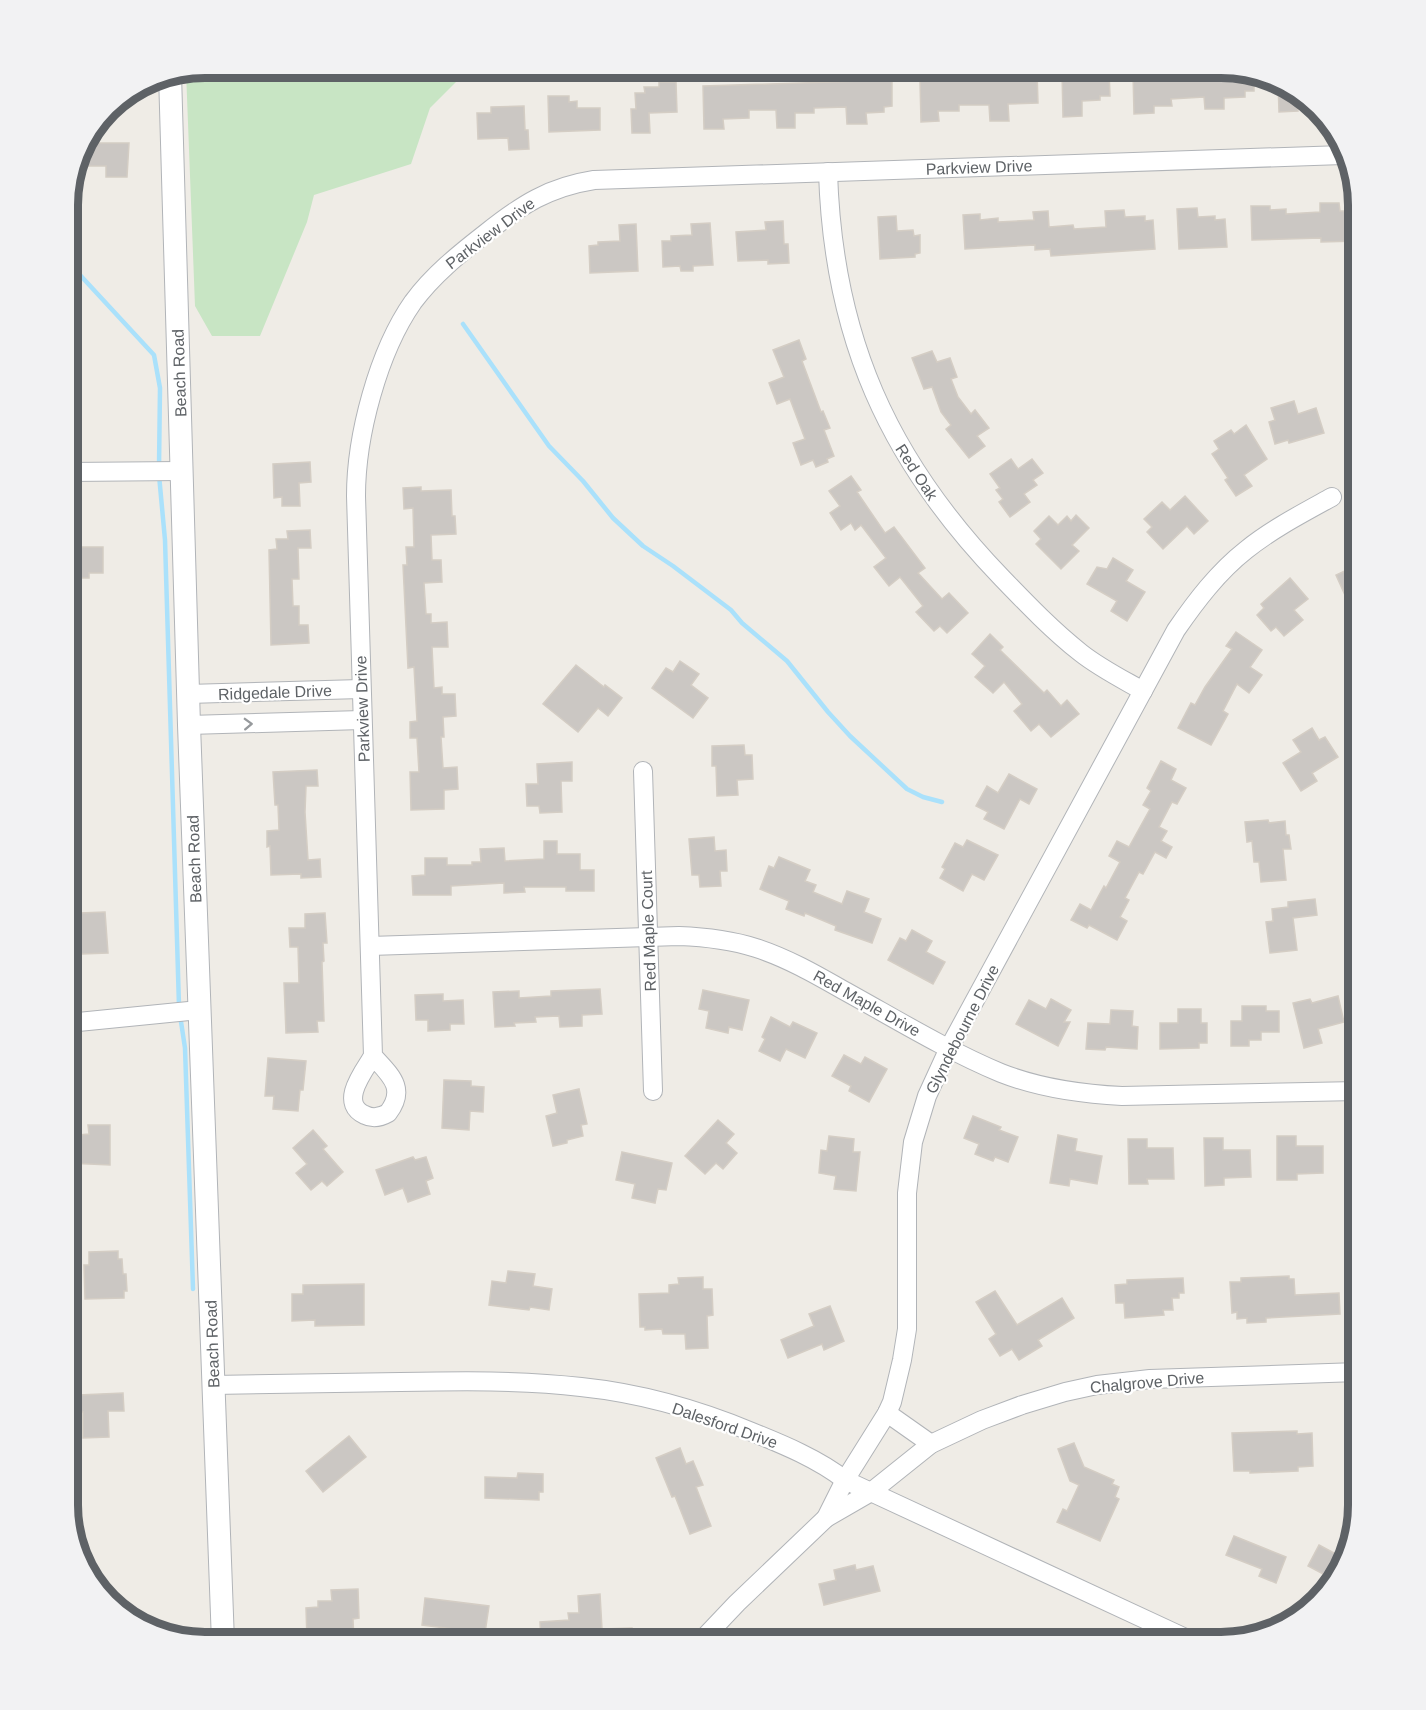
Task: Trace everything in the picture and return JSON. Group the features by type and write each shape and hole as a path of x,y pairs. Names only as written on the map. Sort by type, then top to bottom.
{"street":[{"name":"Beach Road","path":"170,83 189,725 223,1632"},
{"name":"Parkview Drive","path":"373,1056 356,496 360,441 383,363 396,334 413,303 450,262 508,215 539,195 565,185 594,180 1337,155"},
{"name":"Red Oak","path":"828,172 831,229 844,306 868,381 897,441 956,528 1012,588 1083,654 1143,691"},
{"path":"78,472 182,471"},
{"name":"Glyndebourne Drive","path":"709,1632 826,1518 845,1480 887,1413 897,1383 907,1329 907,1200 913,1142 927,1096 949,1048 1176,630 1222,572 1259,541 1293,518 1332,497"},
{"name":"Ridgedale Drive","path":"188,694 361,689"},
{"name":"Ridgedale Drive","path":"189,725 362,720"},
{"name":"Red Maple Court","path":"642,771 652,1091"},
{"name":"Red Maple Drive","path":"370,946 699,937 758,948 805,969 949,1048 1022,1080 1090,1094 1122,1096 1348,1091"},
{"path":"78,1022 199,1010"},
{"name":"Chalgrove Drive","path":"826,1518 871,1492 932,1444 959,1429 1022,1405 1097,1385 1184,1377 1348,1372"},
{"name":"Dalesford Drive","path":"213,1385 525,1383 582,1387 678,1407 766,1438 819,1462 845,1480 1172,1632"},
{"path":"887,1413 932,1444"}],"green space":[{"path":"460,78 430,108 411,164 314,195 307,222 260,336 212,336 195,306 186,79"}],"building":[{"path":"1037,78 1038,103 1008,104 1009,121 990,121 989,105 959,105 959,111 938,111 939,121 921,122 920,81"},
{"path":"1062,78 1109,78 1110,96 1100,96 1100,100 1082,101 1082,116 1063,117"},
{"path":"1133,78 1229,78 1254,82 1254,91 1245,91 1245,97 1224,98 1224,109 1205,109 1204,97 1171,99 1172,106 1154,106 1154,113 1134,114"},
{"path":"892,80 892,106 884,107 884,112 866,113 867,124 847,124 846,107 814,108 814,113 795,113 795,128 777,128 776,110 749,110 749,118 723,119 724,129 704,129 703,86"},
{"path":"659,82 676,82 677,112 649,113 650,133 632,133 631,109 636,109 635,93 645,93 644,87 659,87"},
{"path":"1278,92 1297,104 1298,111 1279,112"},
{"path":"548,96 569,96 569,102 577,101 577,108 600,108 600,130 549,132"},
{"path":"524,106 529,149 509,150 508,138 478,139 477,113 491,113 491,107"},
{"path":"94,143 129,143 127,177 106,177 106,166 84,166"},
{"path":"1320,203 1339,203 1340,211 1348,211 1348,241 1321,242 1321,238 1252,240 1251,206 1270,206 1270,210 1286,209 1286,214 1320,212"},
{"path":"1197,208 1198,217 1215,216 1215,220 1225,219 1227,247 1179,249 1177,209"},
{"path":"1124,210 1125,217 1145,216 1145,221 1153,220 1155,249 1051,256 1050,249 1035,250 1035,245 965,249 963,215 980,214 980,220 998,218 998,222 1034,220 1033,212 1048,211 1049,227 1073,225 1074,229 1106,227 1105,211"},
{"path":"896,216 897,231 913,230 914,236 920,235 920,253 915,254 915,257 880,259 878,217"},
{"path":"783,221 784,244 788,244 789,263 768,264 768,260 738,261 736,232 766,230 765,222"},
{"path":"710,223 713,265 693,266 693,271 681,271 680,266 663,267 662,241 671,241 671,236 692,235 691,224"},
{"path":"636,224 638,271 590,273 589,246 598,245 598,242 620,241 619,225"},
{"path":"799,340 806,359 802,361 821,412 823,411 830,428 824,430 834,456 827,459 828,462 816,467 813,460 801,465 793,443 805,439 790,399 777,404 769,383 784,377 773,350"},
{"path":"932,351 937,362 950,358 957,377 951,379 958,397 971,414 975,410 989,428 977,436 985,446 969,458 946,429 951,425 941,412 932,387 924,389 912,358"},
{"path":"1294,401 1298,414 1316,408 1324,433 1289,443 1288,440 1275,444 1269,422 1275,420 1271,408"},
{"path":"1246,425 1267,459 1244,475 1252,486 1236,496 1225,480 1228,478 1212,454 1219,449 1214,441 1231,430 1234,434"},
{"path":"1011,459 1018,469 1032,459 1043,473 1033,480 1037,485 1024,494 1030,502 1010,517 999,502 1003,499 996,490 1000,488 990,474"},
{"path":"310,462 311,482 299,483 300,506 282,506 282,497 274,498 273,464"},
{"path":"851,476 861,490 857,492 885,533 894,527 925,568 918,573 942,599 949,593 968,613 947,633 940,626 934,631 916,612 923,606 900,577 889,586 874,567 886,558 861,525 855,530 851,523 841,530 830,513 840,506 829,491"},
{"path":"421,487 421,491 451,490 452,516 455,516 456,534 431,535 432,560 441,560 442,582 424,583 426,614 431,614 431,623 447,622 448,647 432,647 434,688 442,687 442,694 455,694 456,716 443,717 444,737 441,737 443,768 457,767 458,789 444,790 444,809 411,810 410,772 419,772 417,738 410,738 410,722 417,721 414,667 408,668 403,565 407,565 406,547 414,547 413,508 404,509 403,488"},
{"path":"1185,496 1208,521 1194,534 1187,526 1163,549 1147,532 1152,527 1144,519 1162,502 1170,510"},
{"path":"1076,515 1089,528 1072,545 1079,551 1061,569 1036,544 1041,539 1034,531 1049,516 1058,525 1067,516 1071,521"},
{"path":"310,530 311,548 298,548 299,579 292,579 293,606 299,606 299,625 308,625 309,643 271,645 269,550 277,549 276,539 288,539 287,531"},
{"path":"78,547 103,547 103,573 89,573 89,578 78,578"},
{"path":"1113,558 1133,570 1126,581 1145,592 1127,621 1111,611 1117,601 1087,584 1097,567 1107,569"},
{"path":"1348,569 1348,602 1336,575"},
{"path":"1290,578 1308,599 1294,610 1303,620 1284,636 1276,627 1271,631 1257,615 1264,608 1261,604"},
{"path":"1236,632 1262,650 1250,667 1262,675 1249,693 1237,684 1223,711 1228,714 1211,745 1178,728 1191,703 1195,705 1232,649 1226,646"},
{"path":"990,634 1003,647 1000,650 1044,693 1047,690 1061,706 1067,700 1079,714 1051,737 1039,724 1031,731 1014,711 1022,704 1004,682 993,693 975,677 985,666 972,654"},
{"path":"680,661 699,674 691,685 708,698 693,718 652,688 666,668 673,672"},
{"path":"576,665 622,698 608,716 598,708 578,732 543,704"},
{"path":"1312,728 1319,740 1325,737 1338,757 1312,773 1317,781 1301,791 1283,763 1301,752 1293,740"},
{"path":"744,745 745,755 752,755 753,779 737,780 738,795 717,796 716,766 712,766 712,746"},
{"path":"1161,761 1176,769 1171,780 1186,788 1177,804 1172,802 1159,827 1167,831 1161,841 1172,847 1166,858 1155,852 1143,874 1139,872 1125,898 1129,900 1120,917 1127,921 1117,940 1089,925 1087,928 1071,920 1080,904 1091,910 1104,886 1106,888 1120,862 1109,856 1117,841 1129,847 1150,809 1143,805 1151,791 1147,788"},
{"path":"572,762 572,781 561,781 562,812 540,813 539,806 527,806 526,784 538,784 537,764"},
{"path":"317,770 318,786 306,786 305,812 308,860 320,859 321,877 301,878 301,874 271,875 267,831 279,830 273,772"},
{"path":"1009,774 1037,789 1029,804 1020,799 1004,829 984,819 988,812 976,806 987,786 998,793"},
{"path":"1268,820 1269,823 1285,821 1286,835 1289,835 1291,849 1283,849 1286,880 1261,882 1259,862 1254,862 1252,841 1247,842 1245,822"},
{"path":"714,837 715,851 726,850 727,871 720,871 721,886 700,887 699,875 692,875 689,839"},
{"path":"967,840 998,855 984,880 972,874 963,891 940,878 945,869 942,867 955,843 963,847"},
{"path":"544,841 557,841 557,854 580,854 580,870 594,870 594,891 566,891 566,887 524,887 525,892 504,893 504,883 451,886 451,895 413,895 412,876 425,875 425,858 447,858 447,865 472,865 472,862 481,862 480,849 504,848 505,861 544,859"},
{"path":"779,857 810,870 805,881 816,885 813,892 842,904 847,891 869,899 864,912 881,919 872,943 835,930 836,926 805,913 804,916 786,909 789,901 760,889 769,866 774,868"},
{"path":"78,887 79,913 105,912 108,953 81,954 81,957 78,957"},
{"path":"1315,899 1317,915 1293,918 1297,950 1270,953 1266,922 1273,921 1272,909 1288,907 1288,902"},
{"path":"325,913 327,943 323,943 324,961 322,962 324,1021 317,1021 318,1032 286,1033 284,983 299,983 298,947 290,947 289,928 305,928 305,914"},
{"path":"912,930 932,941 926,952 945,962 933,984 888,960 900,938 906,941"},
{"path":"600,989 602,1014 582,1015 582,1026 560,1027 559,1016 535,1017 536,1022 495,1027 493,992 519,991 519,998 551,996 551,991"},
{"path":"703,990 749,1000 742,1030 729,1027 728,1033 706,1028 709,1011 699,1009"},
{"path":"443,994 443,1001 463,1000 464,1024 450,1024 450,1030 428,1031 428,1020 416,1020 415,995"},
{"path":"1338,996 1344,1022 1318,1029 1322,1043 1304,1048 1293,1003 1310,999 1312,1003"},
{"path":"1051,999 1071,1010 1064,1022 1070,1022 1058,1046 1016,1024 1029,1000 1046,1009"},
{"path":"1242,1006 1266,1006 1266,1011 1279,1011 1279,1032 1261,1032 1261,1040 1249,1040 1249,1046 1231,1046 1231,1021 1242,1021"},
{"path":"1178,1009 1201,1009 1201,1023 1207,1023 1207,1043 1199,1043 1199,1048 1160,1049 1160,1023 1178,1023"},
{"path":"1111,1010 1133,1011 1132,1026 1138,1027 1137,1049 1106,1047 1105,1050 1086,1049 1088,1023 1110,1024"},
{"path":"771,1017 790,1027 793,1022 817,1033 805,1058 786,1049 780,1061 759,1051 765,1039 762,1037"},
{"path":"844,1055 861,1064 865,1057 887,1069 869,1102 849,1091 851,1086 832,1076"},
{"path":"268,1058 306,1061 298,1111 273,1109 274,1096 265,1096"},
{"path":"444,1080 471,1081 471,1086 484,1087 483,1112 470,1111 469,1130 442,1128"},
{"path":"579,1089 587,1124 581,1125 583,1136 553,1146 546,1116 557,1113 553,1095"},
{"path":"973,1116 1001,1127 999,1130 1018,1137 1008,1162 995,1157 993,1161 975,1154 979,1144 964,1138"},
{"path":"718,1120 734,1134 726,1143 737,1153 723,1169 716,1163 705,1174 685,1156"},
{"path":"88,1125 110,1125 110,1165 78,1163 78,1135 89,1134"},
{"path":"313,1130 327,1146 323,1149 343,1172 327,1186 322,1181 311,1190 296,1173 307,1164 293,1148"},
{"path":"1058,1135 1077,1139 1075,1151 1102,1156 1097,1184 1070,1179 1069,1186 1050,1183"},
{"path":"829,1136 854,1139 853,1152 860,1152 856,1191 834,1189 836,1176 819,1173 821,1150 827,1151"},
{"path":"1277,1136 1296,1136 1296,1146 1323,1146 1323,1173 1297,1174 1297,1180 1277,1180"},
{"path":"1204,1138 1223,1138 1223,1150 1250,1150 1251,1177 1224,1178 1224,1185 1205,1186"},
{"path":"1128,1139 1147,1139 1147,1148 1173,1148 1174,1179 1147,1179 1148,1184 1129,1184"},
{"path":"622,1152 672,1163 666,1190 658,1189 655,1203 632,1198 635,1184 616,1180"},
{"path":"413,1157 415,1160 426,1157 433,1178 426,1181 430,1194 408,1202 403,1188 385,1195 376,1170"},
{"path":"118,1251 118,1259 122,1259 123,1274 126,1274 127,1291 124,1291 124,1298 85,1299 84,1265 89,1265 89,1252"},
{"path":"508,1271 535,1274 533,1286 552,1289 549,1310 489,1305 492,1281 506,1283"},
{"path":"1289,1276 1289,1279 1294,1279 1295,1295 1339,1293 1340,1314 1266,1318 1266,1322 1247,1323 1247,1318 1237,1319 1237,1312 1232,1313 1230,1282 1241,1282 1241,1278"},
{"path":"703,1277 703,1289 712,1289 713,1315 707,1316 708,1348 686,1349 685,1334 663,1334 662,1329 645,1330 645,1327 640,1327 639,1294 669,1293 669,1285 679,1284 678,1278"},
{"path":"1183,1278 1184,1293 1179,1293 1179,1298 1172,1298 1173,1310 1163,1310 1164,1315 1125,1318 1124,1303 1116,1303 1115,1285 1127,1284 1127,1280"},
{"path":"364,1284 364,1325 315,1326 315,1320 292,1321 292,1294 303,1294 303,1285"},
{"path":"995,1291 1017,1325 1062,1298 1074,1318 1038,1340 1042,1346 1019,1360 1012,1349 1000,1356 989,1339 996,1334 976,1302"},
{"path":"830,1306 844,1341 824,1350 822,1344 788,1358 781,1340 814,1326 809,1314"},
{"path":"123,1393 124,1411 108,1411 109,1437 83,1438 83,1412 80,1412 79,1395"},
{"path":"1297,1431 1297,1434 1312,1433 1313,1466 1298,1467 1298,1471 1250,1473 1250,1471 1234,1471 1232,1433"},
{"path":"349,1436 366,1457 323,1492 306,1471"},
{"path":"1074,1443 1084,1467 1114,1480 1112,1484 1119,1487 1115,1497 1119,1499 1100,1541 1057,1522 1063,1509 1067,1511 1079,1485 1070,1481 1058,1449"},
{"path":"680,1448 686,1464 693,1461 703,1485 696,1487 711,1526 690,1534 675,1496 672,1497 656,1458"},
{"path":"518,1473 543,1474 543,1492 539,1492 539,1500 485,1498 485,1477 517,1478"},
{"path":"1234,1536 1286,1557 1276,1583 1259,1576 1262,1569 1226,1555"},
{"path":"1319,1545 1336,1554 1325,1575 1308,1566"},
{"path":"855,1565 856,1570 873,1566 880,1591 824,1605 819,1584 836,1580 834,1570"},
{"path":"358,1589 359,1618 353,1619 354,1632 307,1632 306,1608 318,1607 318,1601 332,1601 331,1590"},
{"path":"600,1594 602,1629 632,1628 632,1632 540,1632 540,1622 569,1620 568,1613 579,1613 578,1596"},
{"path":"425,1598 489,1606 485,1632 422,1625"}],"waterway":[{"path":"78,273 154,355 160,388 159,467"},
{"path":"463,324 549,446 583,481 613,518 643,546 731,610 742,623 787,661 850,736 907,789 923,797 942,802"},
{"path":"159,475 165,540 179,1006"},
{"path":"180,1015 185,1048 193,1289"}]}
